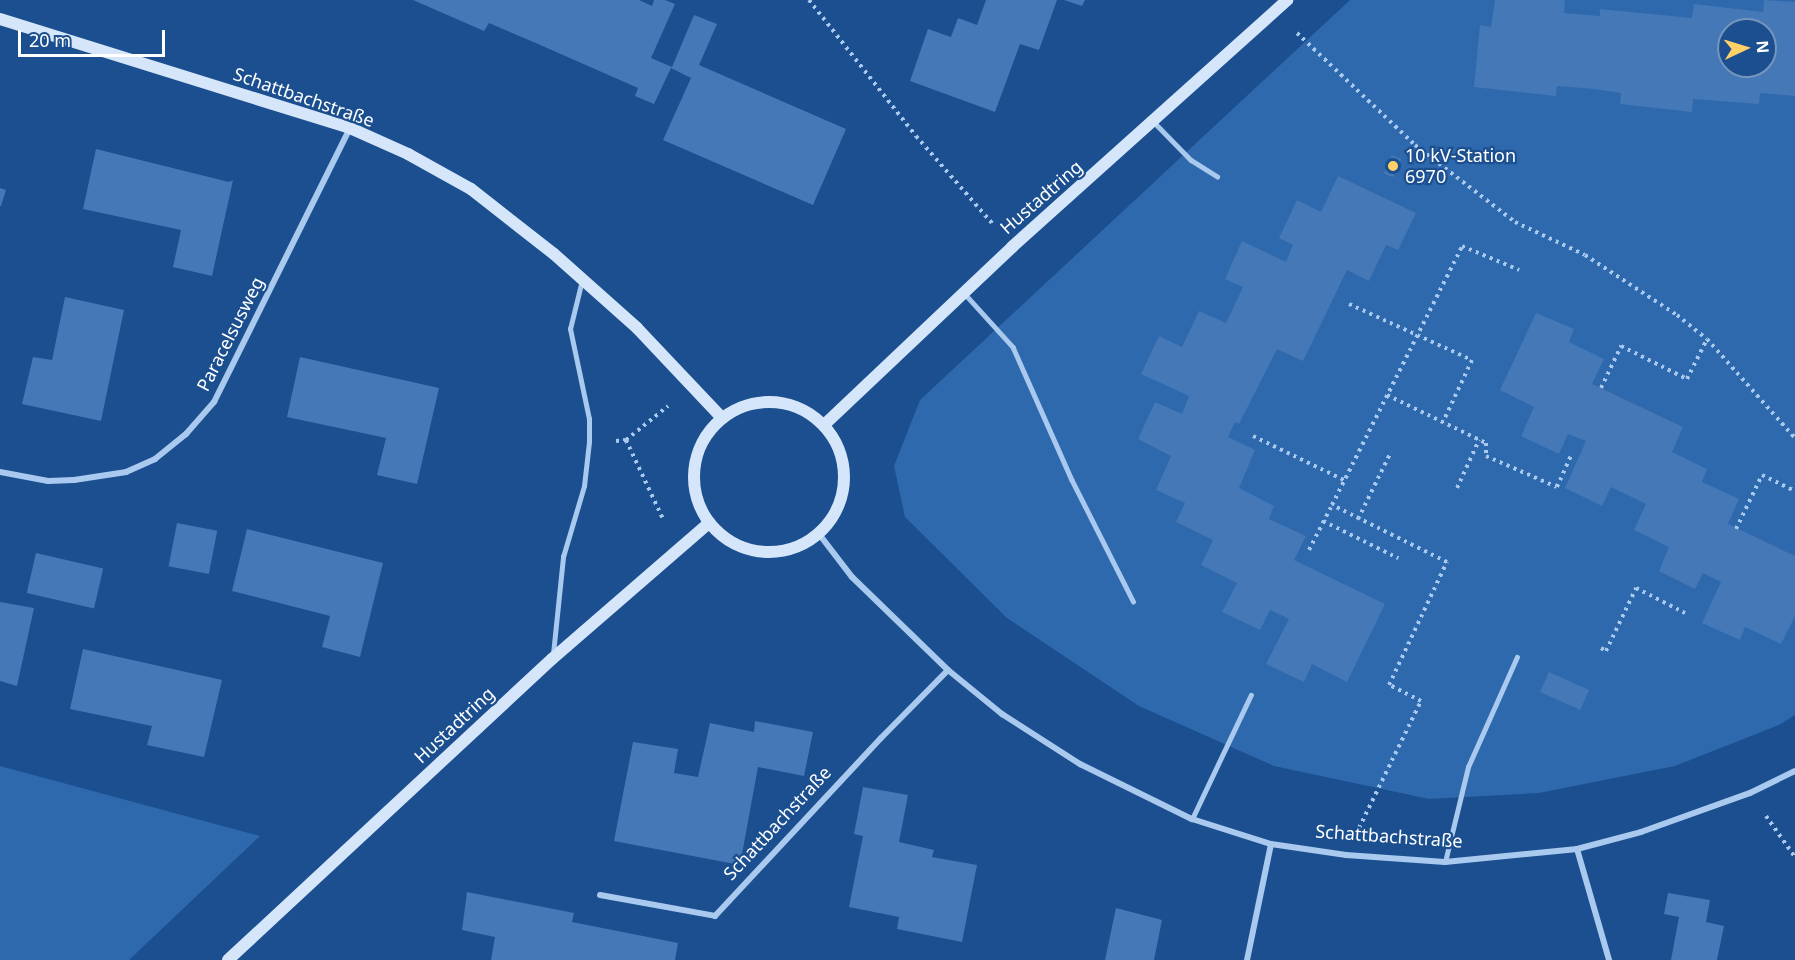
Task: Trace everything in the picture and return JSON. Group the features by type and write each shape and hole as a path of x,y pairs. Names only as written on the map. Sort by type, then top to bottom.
{"street":[{"name":"Hustadtring","path":"824,426 1012,246 1154,122 1287,0"},
{"name":"Schattbachstraße","path":"0,19 350,128 408,154 471,189 554,254 637,328 722,418"},
{"name":"Paracelsusweg","path":"0,472 48,481 85,479 126,472 155,459 186,434 214,402 350,128"},
{"path":"782,403 798,407 824,426 835,439 845,472 839,506 819,534 789,550 771,553 736,546 709,523 700,507 695,488 694,468 699,450 709,432 722,418 750,404 782,403"},
{"name":"Hustadtring","path":"228,960 552,659 677,548 709,523"},
{"name":"Schattbachstraße","path":"819,534 852,576 948,670 1002,714 1080,764 1192,819 1271,844 1346,855 1446,861 1577,849 1641,832 1750,793 1795,771"},
{"name":"Schattbachstraße","path":"600,895 716,916 880,738 948,670"},
{"path":"1247,960 1271,844"},
{"path":"1577,849 1609,960"}],"lane":[{"path":"1154,122 1191,160 1217,176"},
{"path":"552,659 563,557 584,486 589,442 589,419 570,329 582,280"},
{"path":"964,291 1012,347 1072,480 1133,601"},
{"path":"1446,861 1468,767 1517,657"},
{"path":"1192,819 1251,695"}],"path":[{"path":"809,0 936,159 1012,246"},
{"path":"1274,12 1415,146 1515,222 1586,255 1677,315 1707,339 1795,438"},
{"path":"1309,550 1462,246 1519,270"},
{"path":"1349,304 1472,360 1443,422"},
{"path":"1600,388 1622,346 1687,379 1707,339"},
{"path":"589,442 626,440 692,387"},
{"path":"1387,395 1486,443 1486,456 1557,487 1572,453"},
{"path":"1253,436 1344,480"},
{"path":"626,440 677,548"},
{"path":"1457,488 1479,440"},
{"path":"1358,519 1391,452"},
{"path":"1736,529 1762,475 1795,491"},
{"path":"1332,505 1447,562 1389,685 1421,701 1346,855"},
{"path":"1323,522 1398,558"},
{"path":"1602,648 1606,651 1636,588 1685,613"},
{"path":"1750,793 1795,856"}],"shaded area":[{"path":"1350,0 1795,0 1795,715 1779,725 1675,766 1539,793 1429,799 1274,766 1139,706 1007,618 905,517 894,466 920,400"},
{"path":"0,766 260,836 129,960 0,960"}],"building":[{"path":"413,0 639,0 652,6 654,0 665,0 675,4 651,58 672,67 694,15 717,24 699,65 846,129 813,205 663,140 691,78 671,68 654,104 635,96 638,88 538,44 489,23 484,31"},
{"path":"986,0 1057,0 1039,50 1020,44 995,112 910,81 928,29 951,37 958,18 977,25"},
{"path":"1064,0 1085,0 1082,6"},
{"path":"1495,0 1565,0 1564,13 1600,16 1600,9 1692,18 1694,4 1763,12 1764,0 1795,2 1795,96 1760,93 1759,104 1693,99 1692,112 1620,104 1621,93 1594,89 1557,86 1556,96 1474,87 1480,25 1491,27"},
{"path":"96,149 229,182 233,180 212,276 173,267 181,230 83,209"},
{"name":"10 kV-Station 6970","path":"1392,155 1401,159 1393,177 1384,173"},
{"path":"1338,176 1416,213 1398,250 1386,245 1369,281 1347,270 1303,361 1277,349 1239,424 1235,422 1228,437 1255,450 1239,488 1274,506 1269,519 1306,536 1294,560 1385,604 1347,682 1312,664 1304,682 1266,664 1289,619 1270,610 1260,630 1222,612 1237,583 1201,565 1213,540 1176,522 1185,503 1156,490 1171,456 1138,439 1155,402 1182,414 1189,396 1141,374 1159,336 1182,347 1199,311 1226,323 1243,287 1225,279 1242,241 1286,262 1293,245 1279,238 1297,200 1321,212"},
{"path":"0,188 6,190 1,206 0,206"},
{"path":"65,297 124,310 101,421 22,404 33,357 52,360"},
{"path":"1536,313 1574,329 1569,342 1604,359 1592,384 1683,427 1672,452 1707,469 1702,482 1739,499 1728,524 1795,556 1795,616 1781,644 1745,627 1740,640 1702,623 1721,582 1703,573 1695,589 1659,571 1669,547 1634,530 1646,504 1611,487 1602,506 1565,488 1586,441 1568,434 1559,454 1521,436 1534,407 1500,390"},
{"path":"300,357 439,388 417,484 377,475 386,438 287,417"},
{"path":"177,523 217,531 209,574 169,566"},
{"path":"247,529 383,563 360,657 322,647 330,616 232,591"},
{"path":"36,553 103,569 94,608 27,593"},
{"path":"0,602 34,608 17,686 0,681"},
{"path":"83,649 222,680 204,757 147,745 152,726 70,709"},
{"path":"1549,672 1589,690 1580,710 1540,692"},
{"path":"755,721 813,732 804,776 758,767 740,865 614,841 633,742 678,749 674,773 698,777 710,723 754,732"},
{"path":"863,787 908,795 899,842 934,850 932,857 977,865 962,942 897,929 899,917 849,907 863,836 854,834"},
{"path":"467,892 574,913 572,922 678,943 675,960 491,960 495,937 462,930"},
{"path":"1668,893 1710,900 1706,922 1724,926 1717,960 1671,960 1679,917 1664,914"},
{"path":"1116,908 1162,920 1154,960 1105,960"}],"place":[{"name":"10 kV-Station 6970","path":"1393,166"}]}
